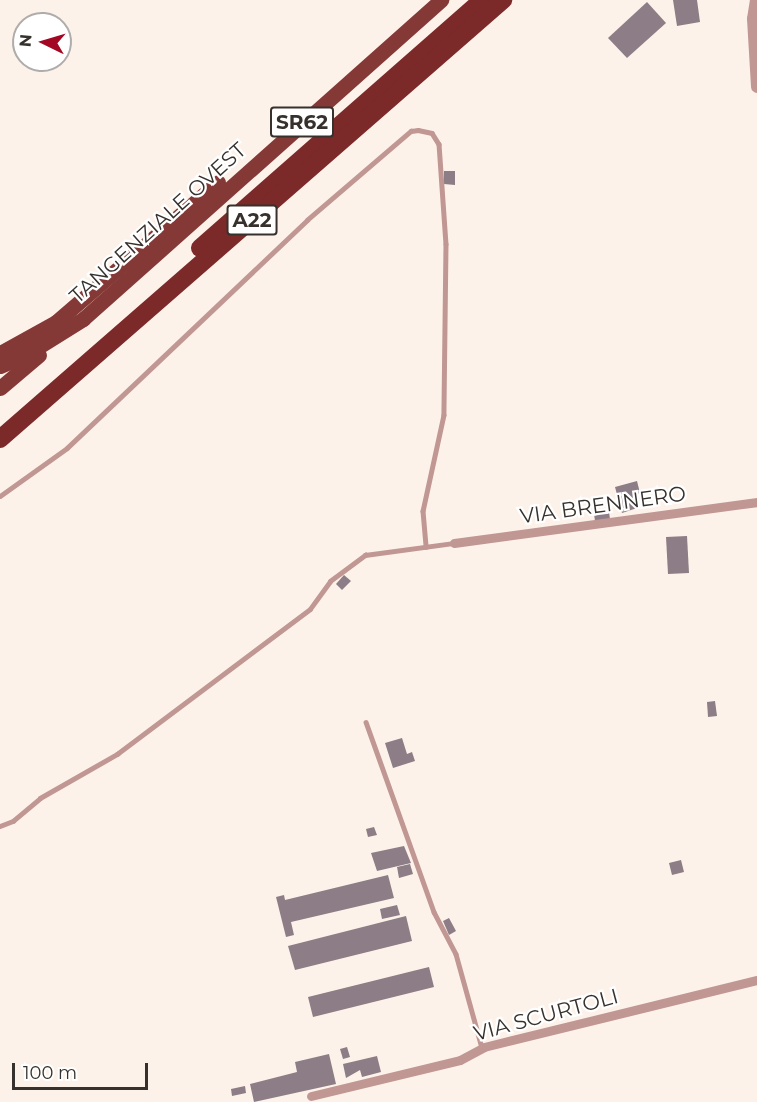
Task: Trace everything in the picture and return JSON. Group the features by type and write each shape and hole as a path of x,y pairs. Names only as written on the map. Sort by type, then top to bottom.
{"highway":[{"name":"TANGENZIALE OVEST","path":"0,353 56,322 426,0"},
{"name":"TANGENZIALE OVEST","path":"0,366 24,356 83,319 441,0"},
{"name":"A22","path":"0,424 482,0"},
{"name":"A22","path":"0,439 503,0"},
{"path":"0,388 83,319"}],"street":[{"path":"756,0 753,18 757,87"},
{"name":"VIA BRENNERO","path":"454,543 757,502"},
{"name":"VIA SCURTOLI","path":"311,1096 460,1060 482,1048 757,980"}],"lane":[{"path":"0,496 67,448 308,220 411,131 418,130 432,133 439,144 446,244 444,415 423,511 426,547"},
{"path":"0,826 13,821 40,798 117,754 310,609 330,581 365,555 454,543"},
{"path":"366,722 434,912 456,954 482,1048"}],"building":[{"path":"673,0 697,0 700,22 677,26"},
{"path":"647,2 666,23 627,58 608,38"},
{"path":"444,171 455,171 455,185 444,184"},
{"path":"637,481 640,493 634,495 637,508 622,513 615,487"},
{"path":"609,512 610,519 595,521 594,514"},
{"path":"687,536 689,573 668,574 666,537"},
{"path":"344,575 351,581 342,590 336,584"},
{"path":"715,701 717,716 708,717 707,702"},
{"path":"402,738 407,754 412,752 415,761 393,768 385,743"},
{"path":"374,827 377,835 368,837 366,829"},
{"path":"404,846 411,863 377,871 371,853"},
{"path":"681,860 684,872 672,875 669,863"},
{"path":"410,864 413,874 399,878 397,867"},
{"path":"388,875 394,898 291,922 294,935 286,937 276,897 284,895 285,900"},
{"path":"397,905 400,915 382,919 380,909"},
{"path":"406,916 412,941 295,970 288,946"},
{"path":"449,918 456,931 449,935 443,921"},
{"path":"429,967 434,987 313,1017 308,997"},
{"path":"347,1047 350,1057 343,1059 340,1049"},
{"path":"329,1054 336,1084 254,1102 250,1084 297,1072 295,1062"},
{"path":"377,1056 381,1072 362,1077 360,1070 346,1078 343,1064"},
{"path":"245,1086 246,1093 232,1096 231,1089"}]}
